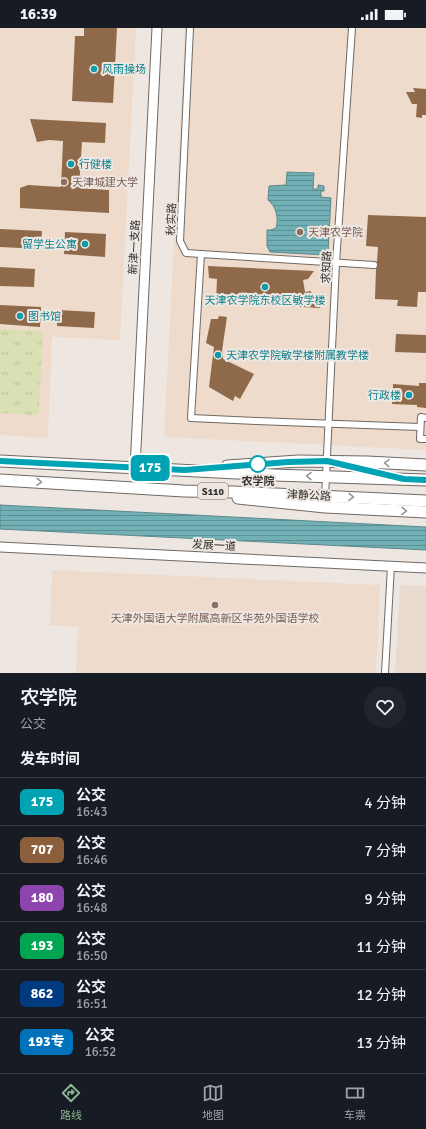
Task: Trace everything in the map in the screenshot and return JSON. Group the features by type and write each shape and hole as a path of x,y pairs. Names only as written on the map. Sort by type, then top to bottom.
{"highway":[{"path":"0,461 274,475 426,480"},
{"path":"185,470 291,462 327,461 426,465"},
{"path":"327,461 404,479"},
{"name":"S110","path":"0,480 184,491 258,501 325,502"},
{"name":"津静公路","path":"325,502 426,501"},
{"path":"325,502 426,512"}],"street":[{"name":"新津一支路","path":"135,468 157,28"},
{"name":"秋实路","path":"190,28 180,241 186,253 202,254"},
{"name":"求知路","path":"325,502 336,263 352,28"},
{"path":"374,265 202,254 190,418 256,422 329,423 420,427"},
{"path":"426,418 421,417 420,427 420,439 426,439"},
{"name":"发展一道","path":"0,547 426,568"},
{"path":"385,673 390,566"}],"shaded area":[{"name":"天津城建大学","path":"0,28 136,28 120,340 52,337 48,438 0,435"},
{"name":"天津农学院","path":"185,28 426,28 426,450 164,437"},
{"name":"天津外国语大学附属高新区华苑外国语学校","path":"52,570 380,585 376,673 76,673 78,627 50,625"},
{"path":"400,585 426,586 426,673 395,673"}],"green space":[{"path":"0,329 43,331 38,414 0,413"}],"water":[{"path":"287,172 314,173 313,189 318,189 318,185 324,186 324,191 321,191 321,197 331,198 328,253 325,255 270,252 267,246 267,230 276,228 277,220 275,209 268,200 269,186 286,185"},
{"path":"0,505 426,527 426,550 0,529"}],"building":[{"name":"风雨操场","path":"84,28 117,28 113,103 72,101 75,36 84,36"},
{"path":"413,88 426,89 426,115 422,115 422,118 416,117 417,104 412,104 406,92 415,92"},
{"name":"行健楼","path":"30,119 106,123 105,143 82,142 79,188 109,190 109,213 20,208 20,188 28,185 61,187 63,141 49,140 37,142"},
{"path":"368,215 426,217 426,292 418,292 417,307 397,306 398,300 375,299 378,247 366,246"},
{"path":"0,229 42,231 41,249 0,247"},
{"name":"留学生公寓","path":"65,232 106,234 105,257 64,254"},
{"name":"天津农学院东校区敏学楼","path":"208,266 314,271 308,279 303,280 305,292 310,291 314,294 320,308 216,302 217,279 209,278"},
{"name":"图书馆","path":"0,267 35,269 34,287 0,286"},
{"name":"图书馆","path":"0,305 41,307 40,327 0,324"},
{"path":"58,310 95,312 94,328 57,326"},
{"name":"天津农学院敏学楼附属教学楼","path":"219,316 227,317 222,351 223,359 254,374 240,399 235,396 233,401 209,387 214,347 206,343 211,319 218,319"},
{"path":"396,334 426,335 426,353 395,352"},
{"name":"行政楼","path":"419,383 426,383 426,408 417,407 417,405 392,404 393,384 419,386"}],"bus line":[{"name":"175","path":"0,461 185,470 288,462 327,461 404,479 426,480"}],"place":[{"name":"风雨操场","path":"94,69"},
{"name":"行健楼","path":"71,164"},
{"name":"天津城建大学","path":"64,182"},
{"name":"天津农学院","path":"300,232"},
{"name":"留学生公寓","path":"85,244"},
{"name":"天津农学院东校区敏学楼","path":"265,287"},
{"name":"图书馆","path":"20,316"},
{"name":"天津农学院敏学楼附属教学楼","path":"218,355"},
{"name":"行政楼","path":"409,395"},
{"name":"农学院","path":"258,464"},
{"name":"天津外国语大学附属高新区华苑外国语学校","path":"215,605"}]}
